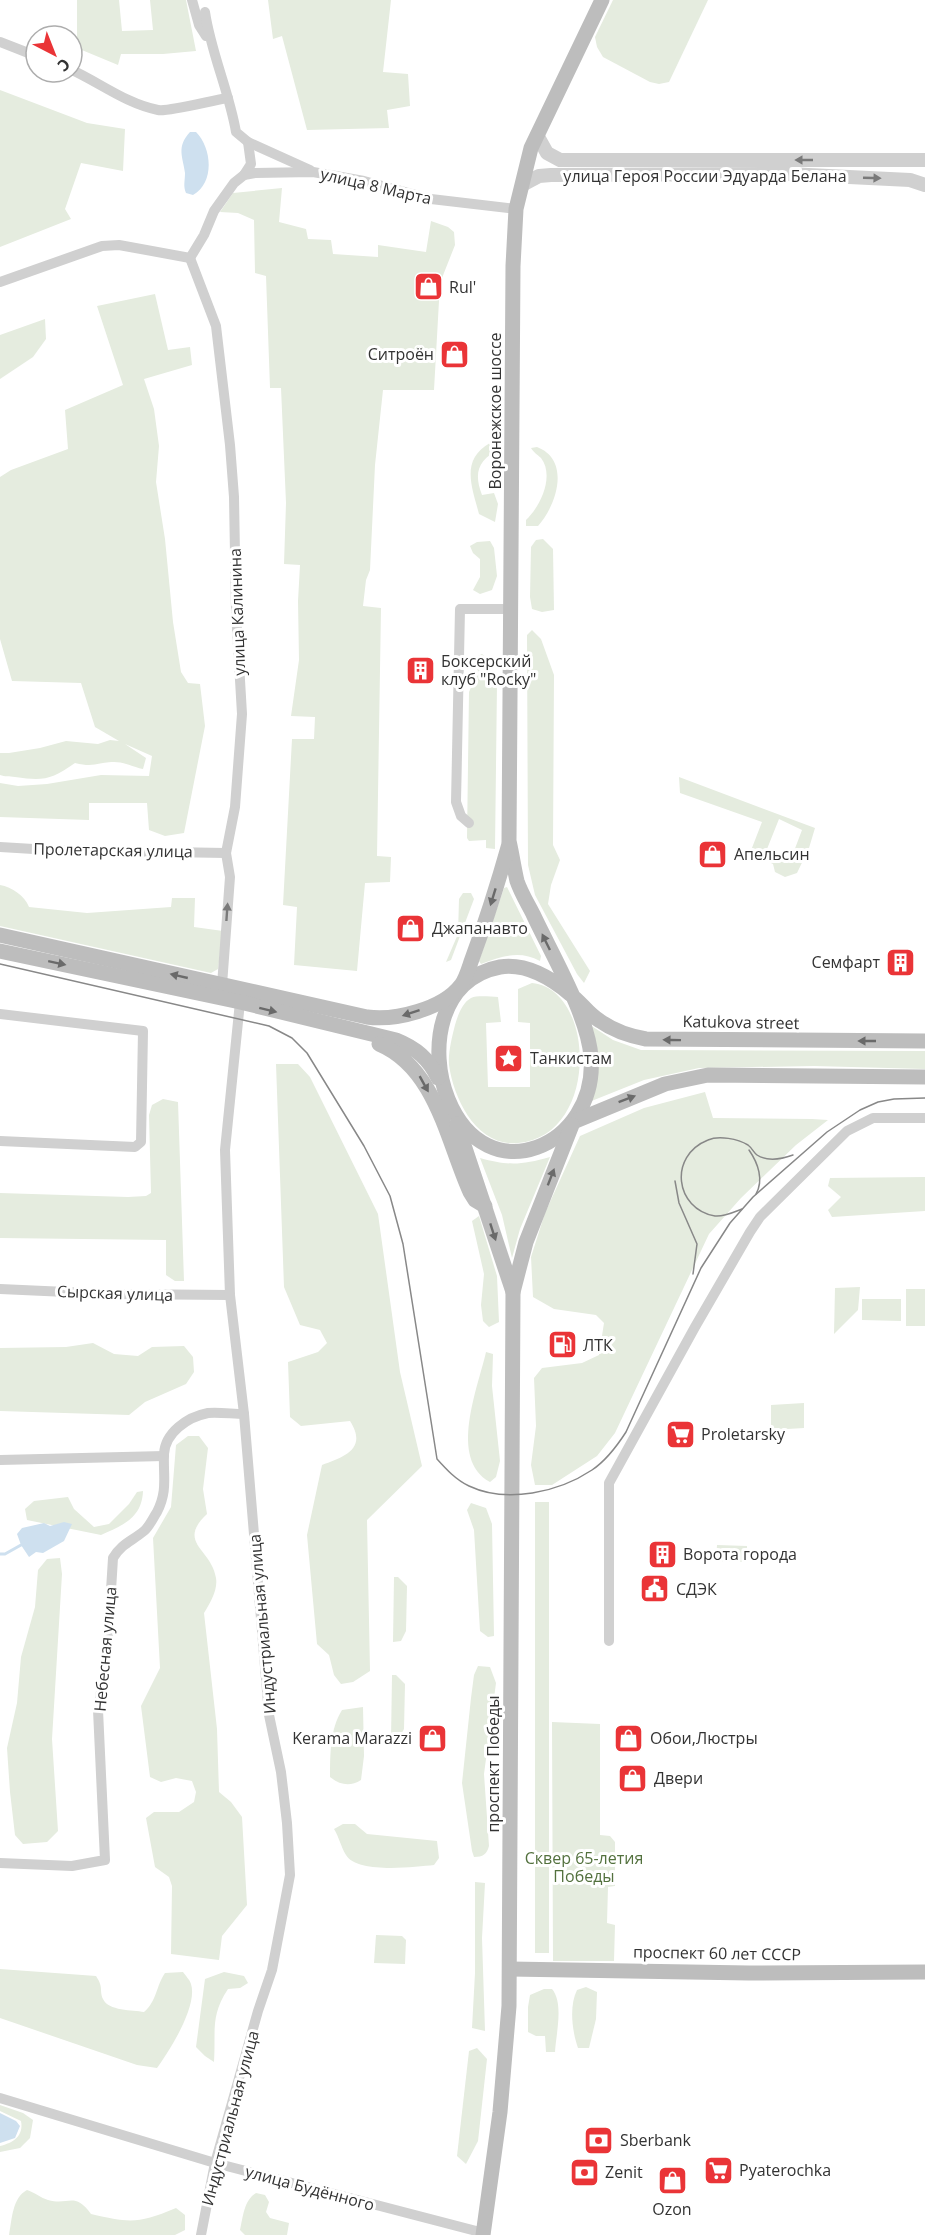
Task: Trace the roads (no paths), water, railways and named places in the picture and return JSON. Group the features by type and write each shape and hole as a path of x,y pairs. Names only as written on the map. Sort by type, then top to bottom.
{"main road":[{"name":"Воронежское шоссе","path":"509,841 513,266 516,209 531,148 602,0"},
{"path":"444,1091 438,1053 438,1035 449,1004 462,985 486,922 509,841"},
{"path":"509,841 518,883 583,1021 591,1057 591,1076 586,1093 526,1242 513,1292"},
{"path":"0,935 222,978 379,1019 417,1012 442,1001 476,975 488,970 515,966 542,975 571,994"},
{"path":"0,951 240,1002 396,1040 415,1049 430,1063 455,1116 513,1292"},
{"name":"Katukova street","path":"571,994 588,1012 612,1029 646,1039 925,1041"},
{"path":"325,1024 331,1032 379,1043 395,1050 416,1070 424,1081 444,1126 470,1192 484,1206"},
{"path":"455,1116 481,1143 495,1150 513,1153 548,1141 573,1122 665,1084 708,1075 925,1077"},
{"name":"проспект Победы","path":"484,2234 500,2112 509,2006 513,1292"},
{"name":"проспект 60 лет СССР","path":"510,1969 749,1973 925,1972"}],"street":[{"path":"192,0 199,25 209,41"},
{"path":"205,12 209,41 228,98 236,132 248,142 313,172"},
{"path":"0,42 24,51"},
{"path":"84,76 117,95 159,110 228,98"},
{"name":"улица Героя России Эдуарда Белана","path":"537,135 547,153 560,160 925,160"},
{"path":"0,282 102,246 119,245 190,258 204,236 214,211 251,164 248,142"},
{"name":"улица 8 Марта","path":"244,175 255,172 313,172 364,181 431,199 516,209"},
{"name":"улица Героя России Эдуарда Белана","path":"522,184 551,175 776,174 910,180 925,184"},
{"name":"улица Калинина","path":"190,258 216,326 234,497 236,612 242,714 235,807 226,853 230,876 222,978"},
{"path":"469,823 461,816 456,802 460,609 512,609"},
{"name":"Пролетарская улица","path":"0,847 226,853"},
{"name":"Индустриальная улица","path":"201,2235 215,2163 272,1970 290,1875 285,1802 269,1715 244,1414 230,1295 225,1150 240,1002"},
{"path":"0,1014 143,1031 141,1142 135,1147 0,1141"},
{"path":"609,1641 609,1484 750,1232 760,1217 848,1131 873,1118 925,1118"},
{"name":"Сырская улица","path":"0,1289 111,1294 230,1295"},
{"name":"Небесная улица","path":"0,1863 72,1866 105,1860 98,1710 107,1655 113,1558 118,1549 146,1530 158,1511 165,1487 165,1442 170,1435 185,1422 207,1413 244,1414"},
{"path":"0,1460 164,1456"},
{"name":"улица Будённого","path":"0,2098 215,2163 484,2234"}],"water":[{"path":"190,132 196,132 201,139 209,165 205,182 193,195 186,193 185,190 181,152 183,142"},
{"path":"64,1522 72,1524 64,1541 43,1553 36,1552 29,1557 17,1534 22,1528 44,1523 50,1526"},
{"path":"0,2113 16,2121 20,2126 15,2138 0,2143"}],"waterway":[{"path":"0,1554 5,1554 21,1545"}],"tram line":[{"path":"0,964 269,1026 292,1038 307,1053 364,1146 390,1196 403,1244 437,1459 464,1484 500,1494 516,1495 549,1489 579,1478 602,1462 626,1432 701,1268 730,1223 753,1197 827,1132 860,1110 878,1102 894,1099 925,1098"},
{"path":"742,1209 715,1216 691,1203 685,1193 682,1169 695,1148 708,1140 723,1138 744,1143 757,1155 766,1159 780,1159 793,1155"},
{"path":"749,1150 760,1177 756,1194"},
{"path":"675,1181 679,1203 697,1244 693,1274"}],"place":[{"name":"Rul'","path":"428,287"},
{"name":"Ситроён","path":"455,354"},
{"name":"Боксерский клуб \"Rocky\"","path":"420,670"},
{"name":"Апельсин","path":"713,854"},
{"name":"Джапанавто","path":"411,928"},
{"name":"Семфарт","path":"901,962"},
{"name":"Танкистам","path":"509,1058"},
{"name":"ЛТК","path":"562,1345"},
{"name":"Proletarsky","path":"680,1434"},
{"name":"Ворота города","path":"662,1554"},
{"name":"СДЭК","path":"655,1589"},
{"name":"Kerama Marazzi","path":"433,1738"},
{"name":"Обои,Люстры","path":"629,1738"},
{"name":"Двери","path":"633,1778"},
{"name":"Sberbank","path":"599,2140"},
{"name":"Pyaterochka","path":"718,2170"},
{"name":"Zenit","path":"584,2172"},
{"name":"Ozon","path":"672,2181"}],"park label":[{"name":"Сквер 65-летия Победы","path":"584,1867"}]}
